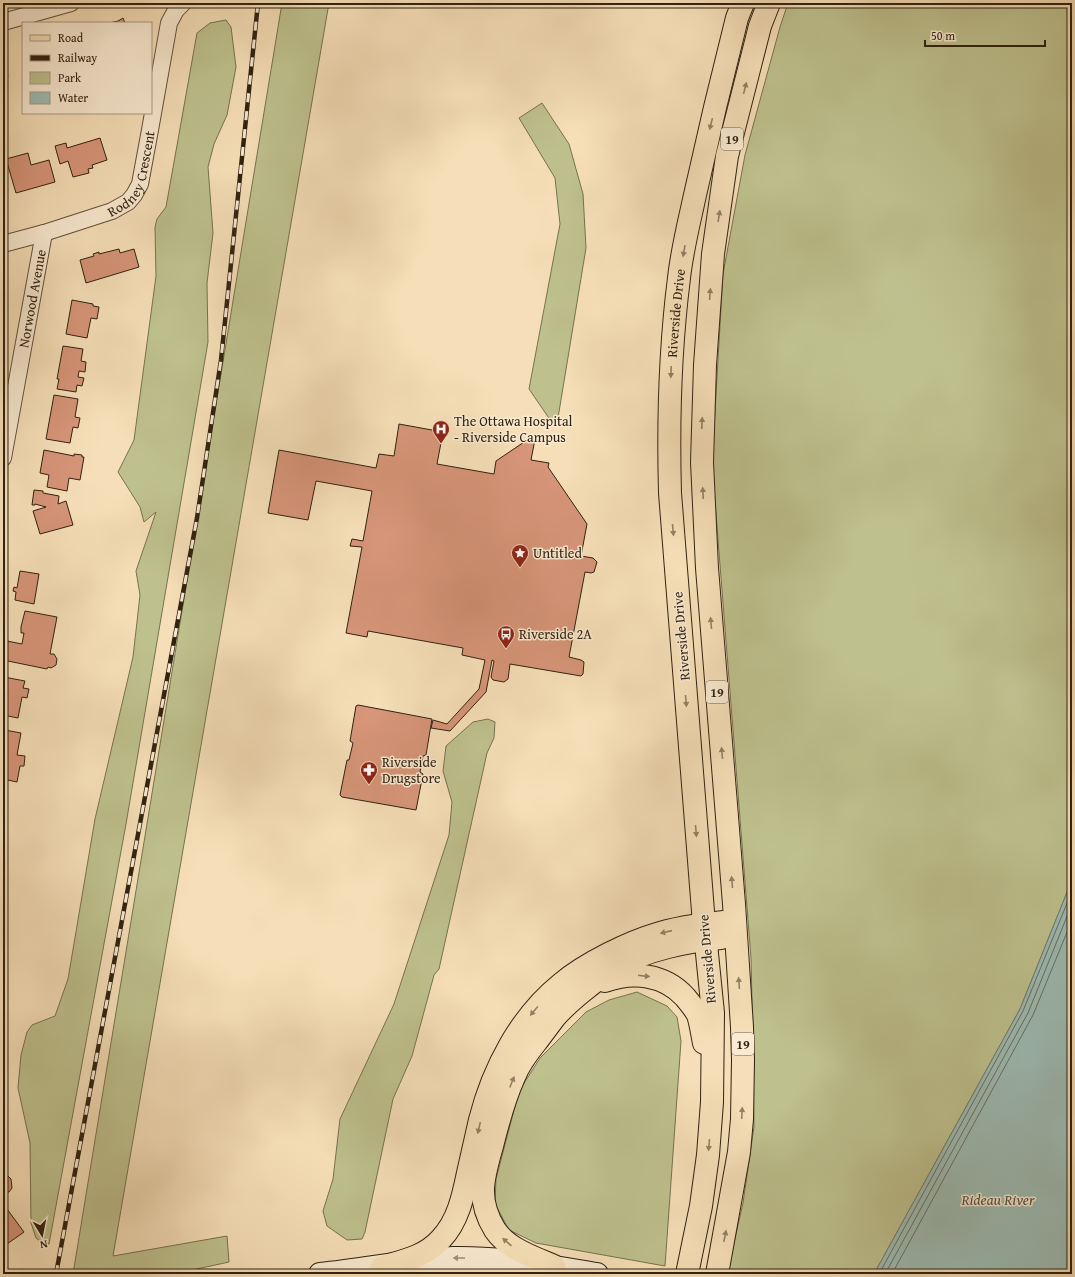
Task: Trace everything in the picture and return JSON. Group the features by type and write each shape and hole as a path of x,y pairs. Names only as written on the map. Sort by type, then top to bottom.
{"main road":[{"name":"Riverside Drive","path":"687,1274 701,1206 708,1155 713,1078 713,1013 705,932 670,493 669,456 672,350 679,278 684,249 703,158 737,18 743,3"},
{"name":"19","path":"717,1274 739,1152 742,1119 743,1060 735,929 707,568 702,431 713,254 727,156 760,26 769,3"},
{"path":"382,1266 422,1254 439,1242 451,1227 461,1206 481,1118 492,1082 508,1049 518,1033 530,1016 561,983 584,968 624,947 660,933 705,932 735,929"},
{"path":"554,1266 512,1246 496,1231 483,1204 482,1192 484,1179 503,1102 514,1075 528,1052 556,1016 572,1000 592,985 617,967 705,932"},
{"path":"592,985 617,976 631,975 660,979 672,986 691,1004 698,1015 713,1078"},
{"path":"320,1274 454,1258 554,1266 597,1274"}],"street":[{"path":"3,22 70,3"},
{"name":"Rodney Crescent","path":"3,244 44,233 112,211 128,202 134,195 140,184 169,23 180,4"},
{"name":"Norwood Avenue","path":"4,450 44,233"}],"green space":[{"path":"282,3 329,3 113,1256 227,1236 229,1262 174,1274 73,1274"},
{"path":"788,3 1072,3 1072,880 1020,1009 874,1274 727,1274 743,1203 754,1127 753,1042 751,958 712,463 723,274 745,155"},
{"path":"226,20 231,27 236,67 227,115 214,144 208,167 213,233 207,283 208,342 126,824 49,1244 42,1243 36,1238 31,1223 30,1143 18,1088 21,1055 27,1032 32,1025 55,1016 68,979 95,819 133,657 140,595 136,571 156,512 144,522 140,507 118,472 134,440 156,276 155,227 157,219 166,207 197,33 210,23"},
{"path":"542,103 569,144 583,194 586,248 557,424 555,427 529,389 560,224 555,178 519,118"},
{"path":"488,719 495,722 494,738 487,753 439,969 434,975 412,1056 393,1099 365,1232 362,1239 347,1240 327,1226 323,1211 333,1179 340,1119 394,1004 449,835 452,802 443,771 446,746 473,722"},
{"path":"637,992 667,1006 677,1017 681,1041 665,1266 536,1243 509,1230 495,1204 496,1179 519,1091 540,1058 586,1012 609,1000"}],"water":[{"name":"Rideau River","path":"1072,880 1072,1274 874,1274 1020,1009"}],"building":[{"path":"123,18 125,22 114,22"},
{"path":"3,60 8,76 3,77"},
{"path":"100,138 107,160 92,165 93,168 88,169 89,173 73,177 68,161 60,164 55,146 66,143 67,148"},
{"path":"28,153 31,165 49,160 55,182 16,193 6,159"},
{"path":"119,249 120,253 134,249 139,267 86,283 80,260 94,256 93,254 99,252 99,254"},
{"path":"72,300 93,304 93,306 99,307 97,319 91,318 87,338 66,334"},
{"path":"63,346 83,349 81,361 86,362 85,372 79,371 78,377 84,378 82,386 77,385 76,392 57,389 59,379 57,379"},
{"path":"54,395 78,399 75,417 80,418 78,428 73,427 70,443 46,439"},
{"path":"399,424 443,432 437,464 494,474 496,461 536,434 531,460 549,463 548,467 587,524 581,556 593,558 597,562 594,572 585,572 569,657 584,662 583,674 581,676 510,664 508,679 504,682 493,680 491,677 494,661 492,660 486,692 450,731 431,728 433,720 447,724 479,689 485,660 462,655 463,648 368,631 367,637 346,633 362,547 350,546 352,539 363,541 372,491 316,481 308,520 268,513 279,450 376,468 379,454 394,456"},
{"path":"44,450 74,456 74,454 82,455 82,457 84,457 80,480 69,478 67,491 47,487 49,475 40,473"},
{"path":"34,490 59,496 58,504 66,501 73,525 40,534 33,511 46,507 35,504 32,505"},
{"path":"20,571 39,574 34,604 15,600 16,592 13,591 14,587 17,588"},
{"path":"25,611 57,617 50,654 54,654 57,659 56,665 51,668 48,667 47,669 3,660 7,641 22,644 24,633 21,633 21,627"},
{"path":"4,677 25,681 23,688 29,689 27,698 22,697 18,718 3,715"},
{"path":"358,705 432,719 426,755 423,756 420,772 423,774 416,810 342,797 340,795 347,760 349,760 353,743 350,741 356,706"},
{"path":"3,728 5,730 21,733 17,755 25,756 24,766 20,766 17,782 3,779"},
{"path":"8,1176 11,1179 12,1188 9,1192 3,1193 3,1177"},
{"path":"3,1209 7,1209 24,1232 7,1244 3,1237"}],"railway":[{"path":"56,1274 197,518 221,360 258,3"}],"place":[{"name":"The Ottawa Hospital - Riverside Campus","path":"441,444"},
{"name":"Untitled","path":"520,568"},
{"name":"Riverside 2A","path":"506,649"},
{"name":"Riverside Drugstore","path":"369,785"}]}
